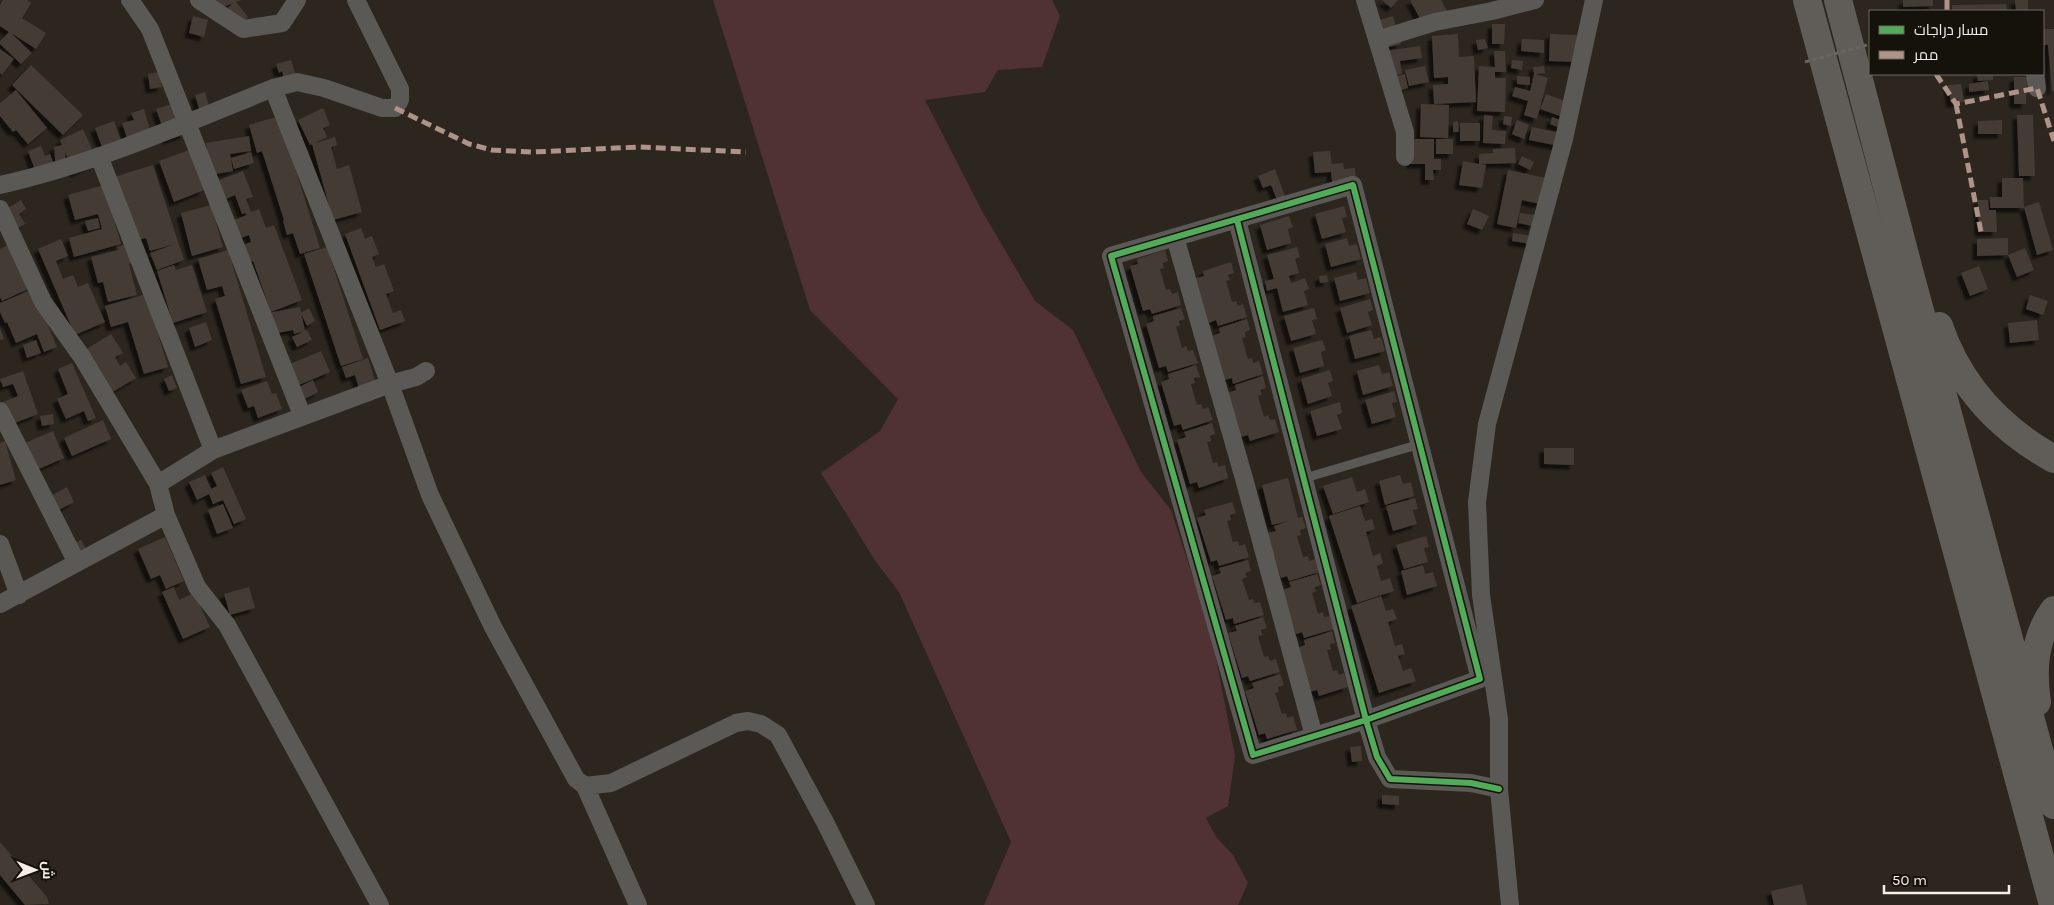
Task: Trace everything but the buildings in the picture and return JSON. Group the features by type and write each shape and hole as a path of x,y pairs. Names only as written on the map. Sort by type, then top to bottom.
{"highway":[{"path":"1807,0 2053,905"},
{"path":"1838,0 2051,795"},
{"path":"1910,274 1928,301 1945,344 1971,389 2001,423 2029,446 2054,459"},
{"path":"2051,795 2035,689 2036,652 2045,622 2054,610"}],"street":[{"path":"130,0 150,29 302,415"},
{"path":"199,0 243,29 282,23 297,0"},
{"path":"0,184 50,172 99,156 274,88 297,82 324,88 382,108 395,108 400,100 400,89 356,0"},
{"path":"1365,0 1404,132 1405,157"},
{"path":"1377,40 1436,22 1535,0"},
{"path":"1510,905 1499,789 1499,719 1481,594 1477,502 1487,424 1564,139 1594,0"},
{"path":"274,88 390,384 430,495 488,618 576,779 585,786 638,905"},
{"path":"99,156 213,450"},
{"path":"1353,185 1480,679 1366,720 1254,755 1111,256 1175,237 1353,185"},
{"path":"0,209 42,302 82,358 158,484 166,515 197,587 227,624 380,905"},
{"path":"1237,220 1377,757 1390,779 1471,783 1499,789"},
{"path":"1175,237 1248,492 1314,736"},
{"path":"158,484 213,450 302,415 390,384 416,377 426,371"},
{"path":"0,411 77,563"},
{"path":"0,604 166,515"},
{"path":"0,544 19,595"},
{"path":"585,786 611,783 736,723 748,721 761,724 778,735 825,822 866,905"}],"lane":[{"path":"1305,478 1420,444"}],"path":[{"path":"1805,62 1867,45"}],"shaded area":[{"path":"713,0 1052,0 1060,16 1042,67 998,70 985,92 925,100 982,211 1035,301 1073,330 1141,472 1171,510 1211,633 1235,756 1228,806 1206,818 1216,837 1233,855 1248,883 1238,905 984,905 1011,842 899,592 876,562 821,473 880,431 898,399 810,310"}],"marked path":[{"path":"1947,0 1947,10"},
{"path":"1937,75 1956,104 2037,88 2054,141"},
{"path":"1956,104 1981,232"},
{"path":"395,108 469,144 492,150 533,152 639,147 746,152"}],"cycle path":[{"path":"1237,220 1366,720 1253,755 1111,256 1353,185 1480,679 1366,720 1377,757 1390,779 1471,783 1499,789"}]}
